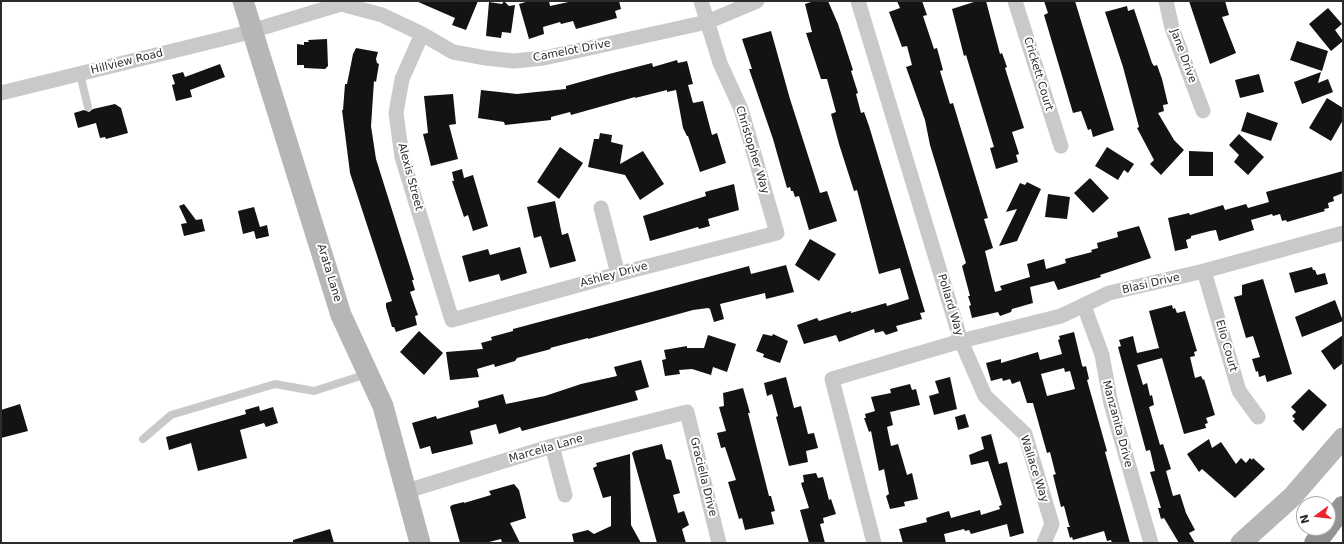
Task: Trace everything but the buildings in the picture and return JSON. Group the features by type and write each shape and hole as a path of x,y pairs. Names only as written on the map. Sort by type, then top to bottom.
{"highway":[{"path":"1336,516 1343,507"}],"street":[{"name":"Arata Lane","path":"243,1 341,315 383,406 420,543"},
{"name":"Christopher Way","path":"701,1 720,63 741,109 777,233"},
{"name":"Camelot Drive","path":"252,31 341,3 382,15 422,34 453,52 514,61 544,58 708,22 757,1"},
{"name":"Pollard Way","path":"858,1 961,342 832,379 874,543"},
{"name":"Crickett Court","path":"1015,1 1060,146"},
{"name":"Jane Drive","path":"1166,1 1172,28 1203,111"},
{"name":"Hillview Road","path":"1,93 252,31"},
{"name":"Alexis Street","path":"422,34 402,79 396,113 402,157 452,320"},
{"path":"601,208 618,274"},
{"name":"Ashley Drive","path":"452,320 618,274 777,233"},
{"name":"Blasi Drive","path":"961,342 1061,316 1109,293 1204,271 1342,236"},
{"name":"Elio Court","path":"1204,271 1239,391 1258,417"},
{"name":"Manzanita Drive","path":"1084,306 1102,355 1111,404 1151,543"},
{"name":"Wallace Way","path":"961,342 985,396 1025,434 1052,524 1044,543"},
{"name":"Marcella Lane","path":"407,491 552,446 687,412"},
{"name":"Graciella Drive","path":"687,412 719,543"},
{"path":"1241,543 1292,497 1343,438"},
{"path":"552,446 565,495"}],"lane":[{"path":"80,74 88,107"},
{"path":"143,439 171,415 275,384 314,391 368,374"}]}
